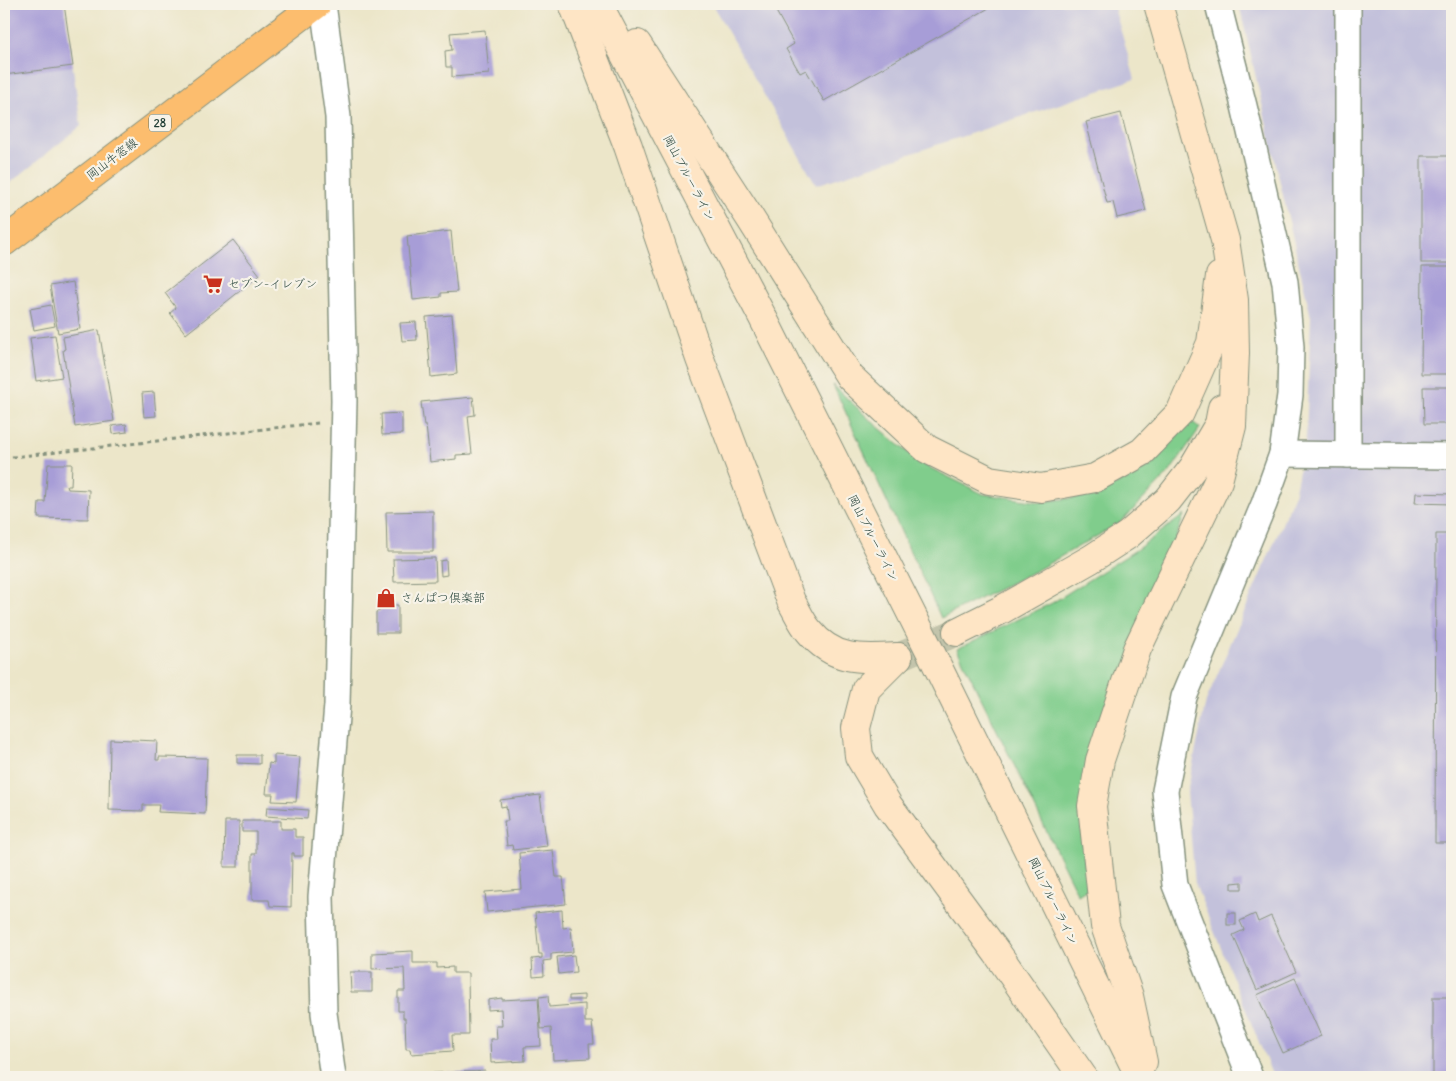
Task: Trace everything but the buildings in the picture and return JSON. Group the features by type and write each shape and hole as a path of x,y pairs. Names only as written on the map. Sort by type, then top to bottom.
{"main road":[{"name":"岡山牛窓線","path":"4,242 316,4"},
{"path":"573,4 628,146 700,359 792,601 809,631 831,651 860,659 898,657 866,689 856,728 859,756 888,805 997,953 1083,1077"},
{"name":"岡山ブルーライン","path":"598,4 766,325 926,642 1140,1077"},
{"path":"611,4 750,218 850,377 926,449 989,480 1041,488 1095,478 1142,452 1180,413 1211,343 1225,240"},
{"path":"1146,1077 1129,996 1105,926 1092,806 1100,760 1137,649 1218,481 1232,426 1235,353 1234,300 1225,240 1158,4"},
{"path":"957,632 1001,610 1091,559 1128,535 1168,500 1193,468 1218,424 1235,353"}],"street":[{"path":"323,4 338,117 343,420 337,705 321,897 324,1013 332,1077"},
{"path":"1218,4 1285,282 1291,347 1290,395 1282,454 1264,504 1184,696 1165,791 1175,885 1250,1077"},
{"path":"1348,4 1348,455"},
{"path":"1282,454 1452,456"}],"path":[{"path":"4,458 343,420"}],"shaded area":[{"path":"4,4 64,4 81,126 5,187"},
{"path":"712,4 1113,4 1135,79 816,185"},
{"path":"1239,4 1452,4 1452,1077 1273,1077 1195,884 1187,792 1206,701 1294,496 1306,437 1311,317"}],"green space":[{"path":"833,385 920,463 983,494 1040,502 1097,495 1152,465 1190,420 1200,428 1169,473 1120,523 1037,570 941,618"},
{"path":"1184,515 1081,817 1087,889 1078,895 957,649 1052,603 1136,550"}],"tunnel":[{"path":"898,657 957,632"}],"place":[{"name":"セブン-イレブン","path":"213,284"},
{"name":"さんぱつ倶楽部","path":"386,598"}]}
